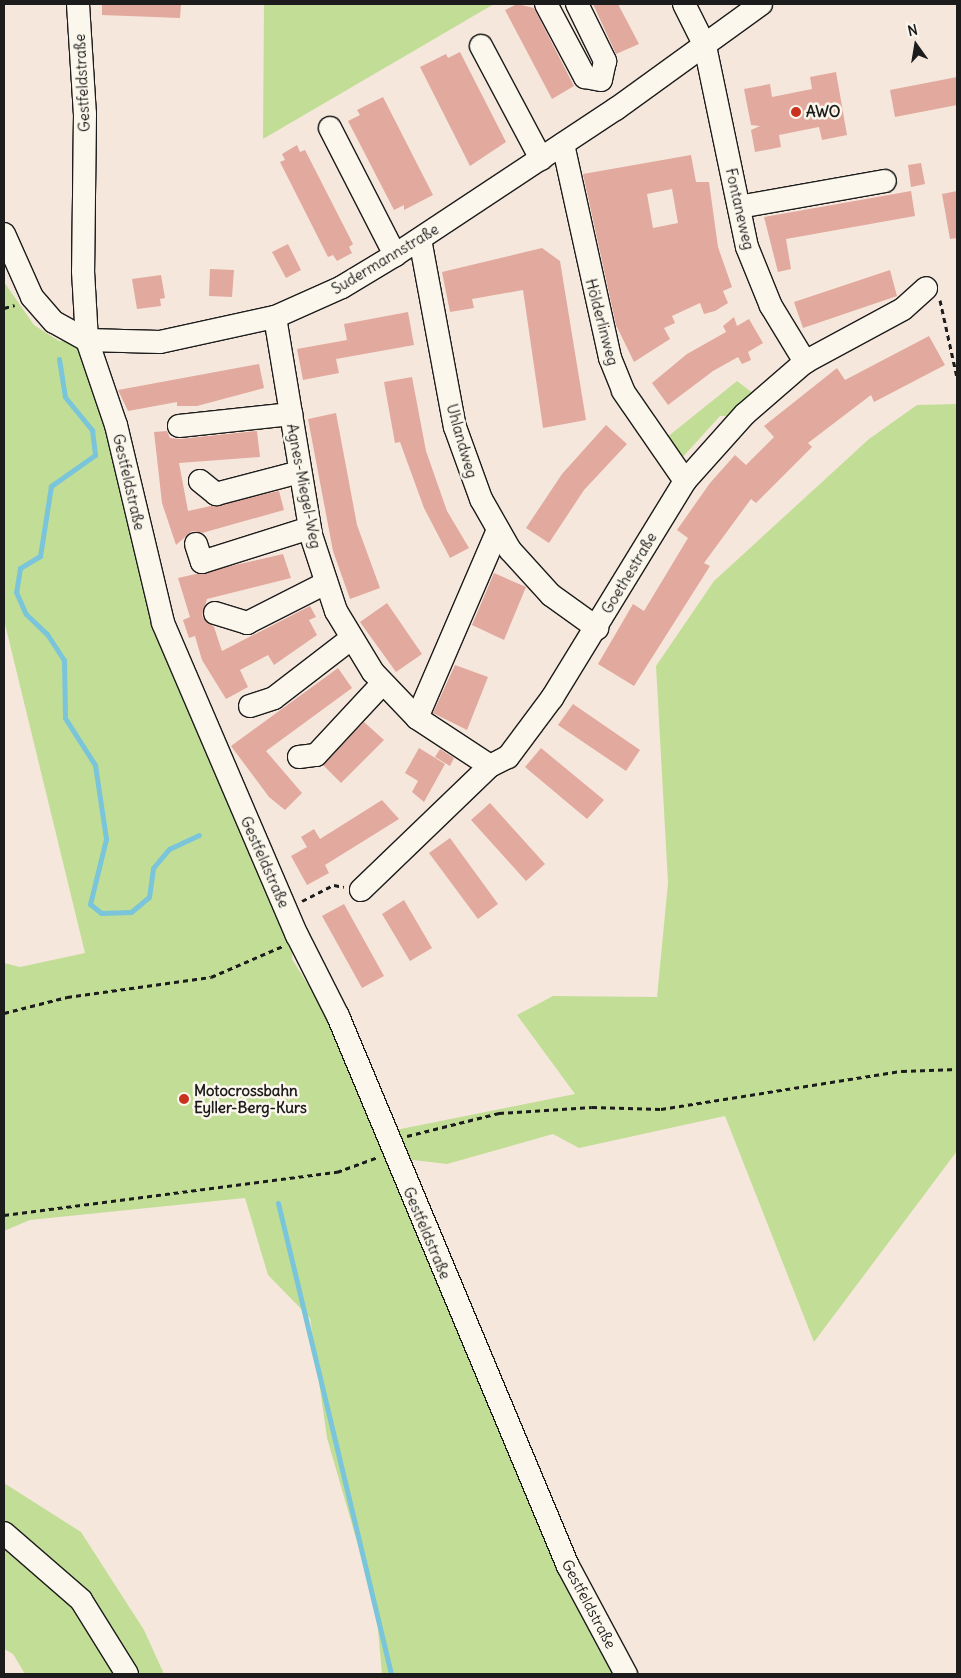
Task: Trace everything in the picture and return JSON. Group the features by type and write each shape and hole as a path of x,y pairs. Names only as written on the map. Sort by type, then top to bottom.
{"street":[{"name":"Gestfeldstraße","path":"78,4 85,114 83,271 87,340 116,424 163,623 297,935 338,1016 391,1148 568,1566 626,1674"},
{"path":"546,4 584,77 601,80"},
{"path":"577,4 605,61 601,80 616,109"},
{"name":"Fontaneweg","path":"684,4 705,46 747,247 771,306 805,362"},
{"name":"Sudermannstraße","path":"4,234 32,297 54,322 87,340 160,342 275,317 342,287 420,240 616,109 761,4"},
{"path":"481,46 541,159"},
{"path":"330,128 395,256"},
{"name":"Hölderlinweg","path":"563,144 610,358 623,391 685,481"},
{"path":"739,207 885,181"},
{"name":"Uhlandweg","path":"420,240 455,427 468,469 498,530 550,595 597,628"},
{"name":"Goethestraße","path":"361,890 490,766 508,757 597,628 685,481 745,414 805,362 903,309 926,288"},
{"name":"Agnes-Miegel-Weg","path":"275,317 310,528 326,583 352,638 384,683 417,718 490,766"},
{"path":"179,426 291,414"},
{"path":"200,481 216,494 300,472"},
{"path":"196,544 202,562 310,528"},
{"path":"417,718 498,530"},
{"path":"215,613 247,623 326,583"},
{"path":"250,706 274,698 352,638"},
{"path":"299,757 316,755 384,683"},
{"path":"4,1533 81,1600 127,1674"}],"path":[{"path":"926,288 942,302 957,377"},
{"path":"286,910 334,885 361,890"},
{"path":"4,1013 67,997 211,977 274,952 297,935"},
{"path":"4,1215 337,1172 391,1148 424,1128 499,1113 592,1106 661,1109 902,1071 957,1069"}],"green space":[{"path":"264,4 494,4 263,139"},
{"path":"4,282 34,325 59,341 87,340 145,558 294,932 292,959 330,1020 386,1132 575,1094 517,1015 553,996 657,997 668,883 656,666 714,581 869,439 917,405 957,404 957,1151 814,1342 725,1116 579,1148 553,1134 447,1164 396,1158 625,1674 382,1674 376,1607 327,1438 310,1318 268,1275 245,1198 30,1220 4,1231 4,963 20,967 85,953 4,620"},
{"path":"737,381 754,394 732,416 720,416 681,459 666,438"},
{"path":"4,1483 81,1532 144,1630 164,1674 25,1674 13,1654 4,1649"}],"building":[{"path":"102,4 181,4 180,18 102,15"},
{"path":"517,4 534,8 574,86 552,99 505,10"},
{"path":"593,4 618,4 639,44 616,54"},
{"path":"460,52 506,142 470,166 420,67 446,54 448,58"},
{"name":"AWO","path":"836,72 847,135 822,140 819,127 779,135 781,147 755,152 751,130 760,126 751,125 744,89 770,84 772,97 812,89 810,77"},
{"path":"957,77 957,105 895,117 890,90"},
{"path":"383,97 433,195 404,210 404,205 394,210 348,121 360,115 357,110"},
{"path":"297,145 300,152 305,150 353,244 349,247 352,253 337,261 333,255 328,257 280,162 285,160 282,154"},
{"path":"691,155 696,182 709,182 718,247 732,287 723,291 728,303 715,311 704,314 700,303 672,316 675,323 664,328 670,339 634,362 616,325 583,174","holes":["672,189 678,223 653,228 647,194"]},
{"path":"921,163 925,184 911,187 908,165"},
{"path":"911,191 915,216 786,239 791,269 778,272 764,217"},
{"path":"957,191 957,238 950,239 942,194"},
{"path":"288,244 301,270 286,278 272,252"},
{"path":"542,248 560,261 586,420 543,428 523,290 472,299 474,308 450,312 442,272"},
{"path":"210,269 234,270 232,297 209,296"},
{"path":"890,270 897,296 803,328 794,302"},
{"path":"161,275 165,298 160,299 161,306 137,309 132,279"},
{"path":"408,312 414,345 336,359 339,373 303,380 297,349 347,340 344,324"},
{"path":"734,317 737,326 749,319 763,343 748,352 751,360 742,364 738,357 713,371 668,405 652,383 687,354 726,332 723,326"},
{"path":"929,336 945,365 874,402 871,395 808,443 812,447 756,503 751,499 704,563 710,566 634,686 598,664 633,604 644,611 688,538 677,530 710,483 735,455 746,465 774,437 764,426 837,368 845,380"},
{"path":"259,364 264,388 197,406 177,406 177,402 128,411 118,390"},
{"path":"412,377 426,451 447,511 469,548 450,558 424,508 400,442 395,443 384,382"},
{"path":"336,413 357,525 380,588 350,599 333,551 308,419"},
{"path":"606,425 627,444 584,490 549,543 526,528 562,474"},
{"path":"167,431 170,438 180,439 257,431 260,457 179,463 188,511 279,491 284,510 202,533 192,531 176,545 162,503 154,432"},
{"path":"283,554 291,578 207,599 202,616 214,627 222,651 310,606 316,617 309,620 317,635 274,665 268,655 240,670 248,687 226,699 202,660 195,636 189,638 183,620 190,617 178,578"},
{"path":"494,573 526,587 504,640 472,625"},
{"path":"387,603 422,654 396,672 360,622"},
{"path":"455,665 488,677 467,730 433,713"},
{"path":"338,668 352,688 266,751 302,793 285,810 269,797 231,746"},
{"path":"573,704 640,750 626,771 558,725"},
{"path":"364,722 384,740 341,783 323,765"},
{"path":"419,748 445,764 424,802 412,792 418,781 405,773"},
{"path":"541,748 604,800 587,819 525,767"},
{"path":"440,749 454,758 450,766 435,757"},
{"path":"382,800 399,819 325,865 329,873 307,885 291,856 307,847 301,837 314,829 320,839"},
{"path":"490,803 545,864 526,881 471,820"},
{"path":"450,838 498,904 478,919 429,853"},
{"path":"404,900 432,948 410,961 382,914"},
{"path":"344,904 384,976 362,988 322,916"}],"waterway":[{"path":"59,359 65,397 92,430 95,455 51,486 40,556 20,568 16,592 26,614 47,634 64,660 65,718 95,765 106,839 90,904 101,913 131,912 149,897 153,868 169,849 199,835"},
{"path":"278,1203 391,1674"}],"place":[{"name":"AWO","path":"796,112"},
{"name":"Motocrossbahn Eyller-Berg-Kurs","path":"184,1099"}]}
